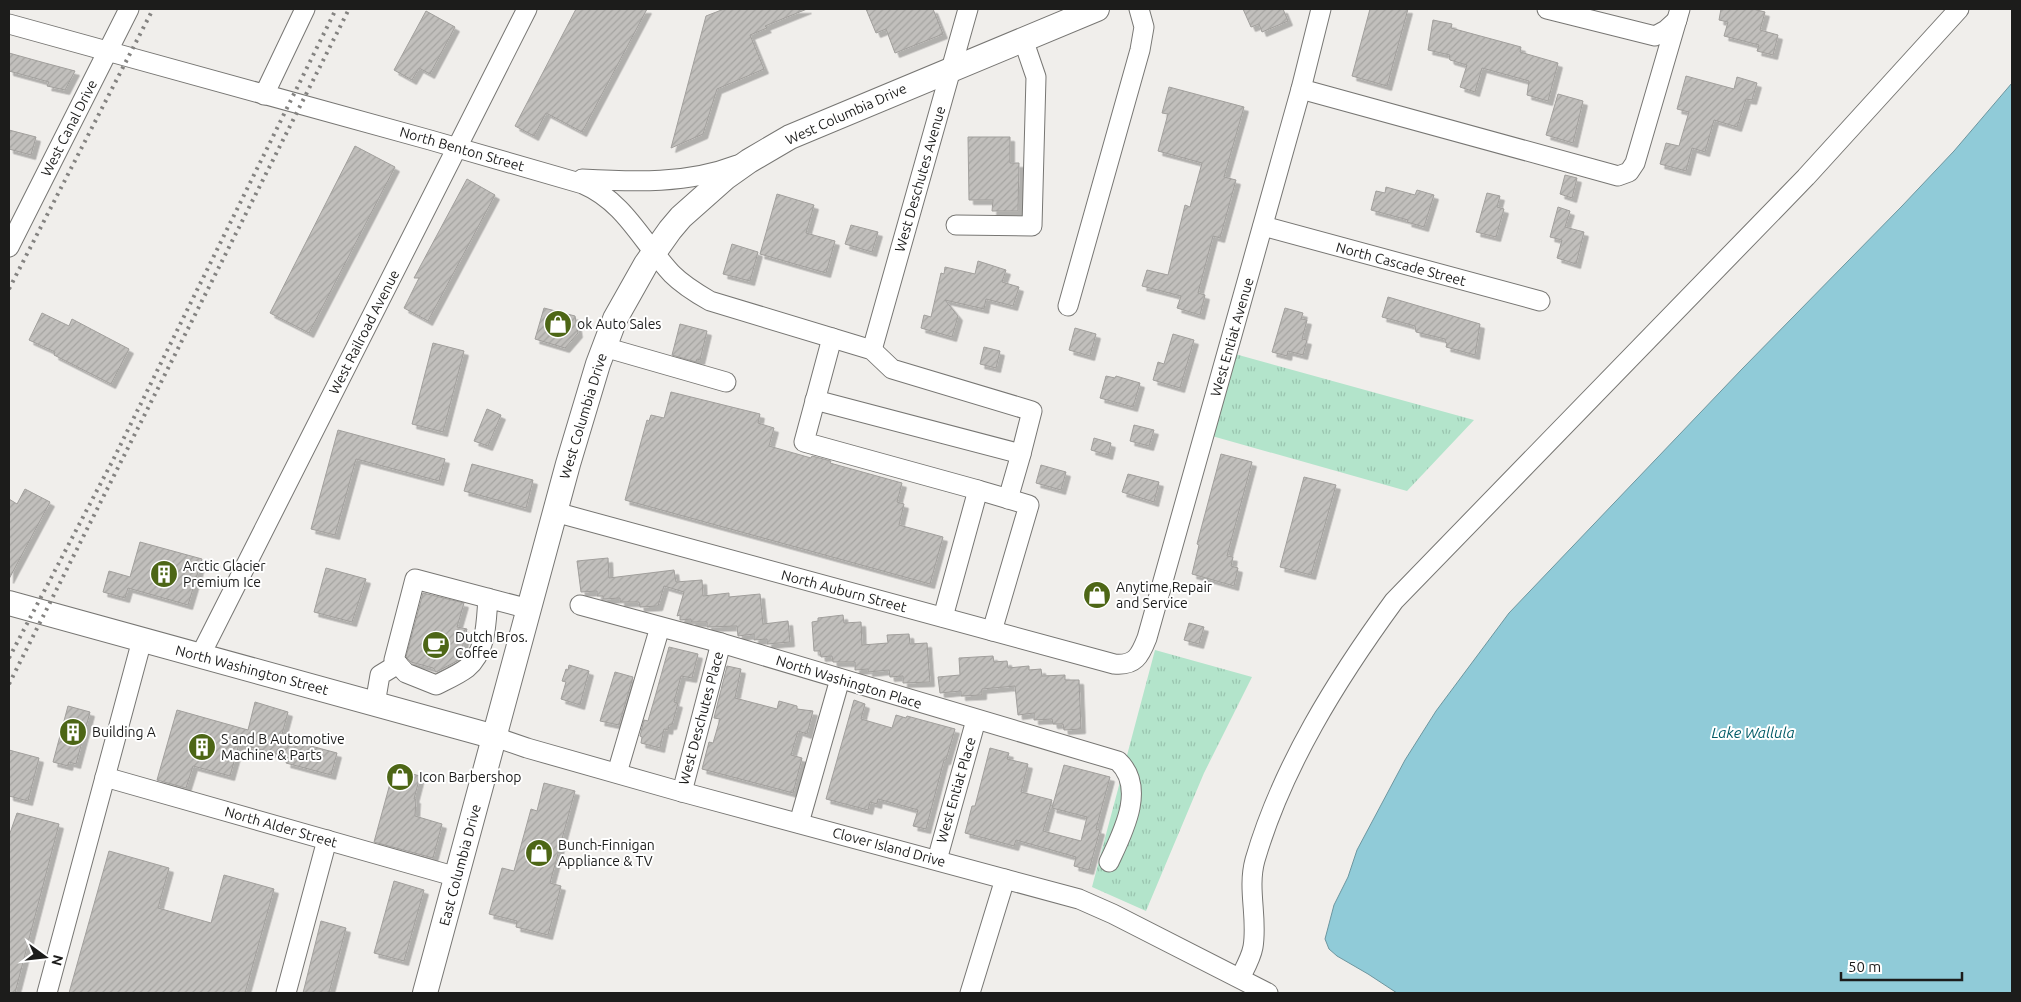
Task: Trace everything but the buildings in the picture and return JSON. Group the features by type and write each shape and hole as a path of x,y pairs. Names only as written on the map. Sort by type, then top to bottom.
{"main road":[{"name":"West Columbia Drive","path":"495,736 555,512 604,348 620,308 670,230 701,198 749,161 810,128 1097,9"},
{"name":"North Washington Street","path":"9,604 495,736"},
{"name":"East Columbia Drive","path":"425,993 495,736"}],"street":[{"name":"West Canal Drive","path":"9,247 129,9"},
{"path":"264,95 305,9"},
{"name":"West Railroad Avenue","path":"200,656 527,9"},
{"name":"West Deschutes Avenue","path":"872,350 968,9"},
{"path":"1068,306 1140,50 1144,26 1139,9"},
{"name":"West Entiat Avenue","path":"1133,661 1142,652 1147,638 1322,9"},
{"path":"1547,9 1655,36 1678,14"},
{"path":"1240,978 1253,947 1252,878 1254,862 1267,824 1290,772 1326,702 1394,601 1806,177 1959,9"},
{"path":"1301,89 1618,176 1629,172 1635,163 1678,14"},
{"name":"North Benton Street","path":"9,24 566,178 592,188 609,199 625,214 680,281 710,301 872,350"},
{"path":"956,225 1032,226 1036,77 1023,39"},
{"path":"566,178 626,182 666,180 714,172 749,161"},
{"name":"North Cascade Street","path":"1263,226 1540,301"},
{"path":"832,338 804,442 1029,505 992,631"},
{"path":"604,348 726,382"},
{"path":"872,350 892,369 1032,411 1008,499"},
{"path":"815,400 1021,454"},
{"path":"943,617 978,490"},
{"name":"North Auburn Street","path":"555,512 1114,664 1125,665 1133,661"},
{"path":"488,598 486,633 480,651 467,667 436,685 406,673 394,660 415,580 488,598 529,609"},
{"name":"North Washington Place","path":"580,604 1118,762 1124,767 1128,776 1131,788 1131,803 1119,841 1109,862"},
{"path":"617,774 660,627"},
{"path":"47,993 142,640"},
{"name":"West Deschutes Place","path":"682,792 721,644"},
{"path":"375,704 380,675 398,664"},
{"path":"799,823 840,679"},
{"name":"West Entiat Place","path":"936,860 976,720"},
{"name":"Clover Island Drive","path":"495,736 527,748 617,774 1079,899 1099,907 1268,993"},
{"name":"North Alder Street","path":"105,777 457,877"},
{"path":"286,993 328,840"},
{"path":"970,993 1005,879"}],"green space":[{"path":"1235,354 1474,420 1407,491 1212,436"},
{"path":"1155,650 1252,677 1204,773 1146,911 1092,887"}],"water":[{"name":"Lake Wallula","path":"2012,83 2012,993 1397,993 1337,956 1329,949 1325,939 1334,905 1348,877 1357,850 1405,760 1436,711 1509,613 1742,369 1902,206 1954,151"}],"railway":[{"path":"9,289 153,9"},
{"path":"9,658 113,460 336,9"},
{"path":"9,684 349,9"}],"place":[{"name":"ok Auto Sales","path":"558,324"},
{"name":"Arctic Glacier Premium Ice","path":"164,574"},
{"name":"Anytime Repair and Service","path":"1097,595"},
{"name":"Dutch Bros. Coffee","path":"436,645"},
{"name":"Building A","path":"73,732"},
{"name":"S and B Automotive Machine & Parts","path":"202,747"},
{"name":"Icon Barbershop","path":"400,777"},
{"name":"Bunch-Finnigan Appliance & TV","path":"539,853"}]}
